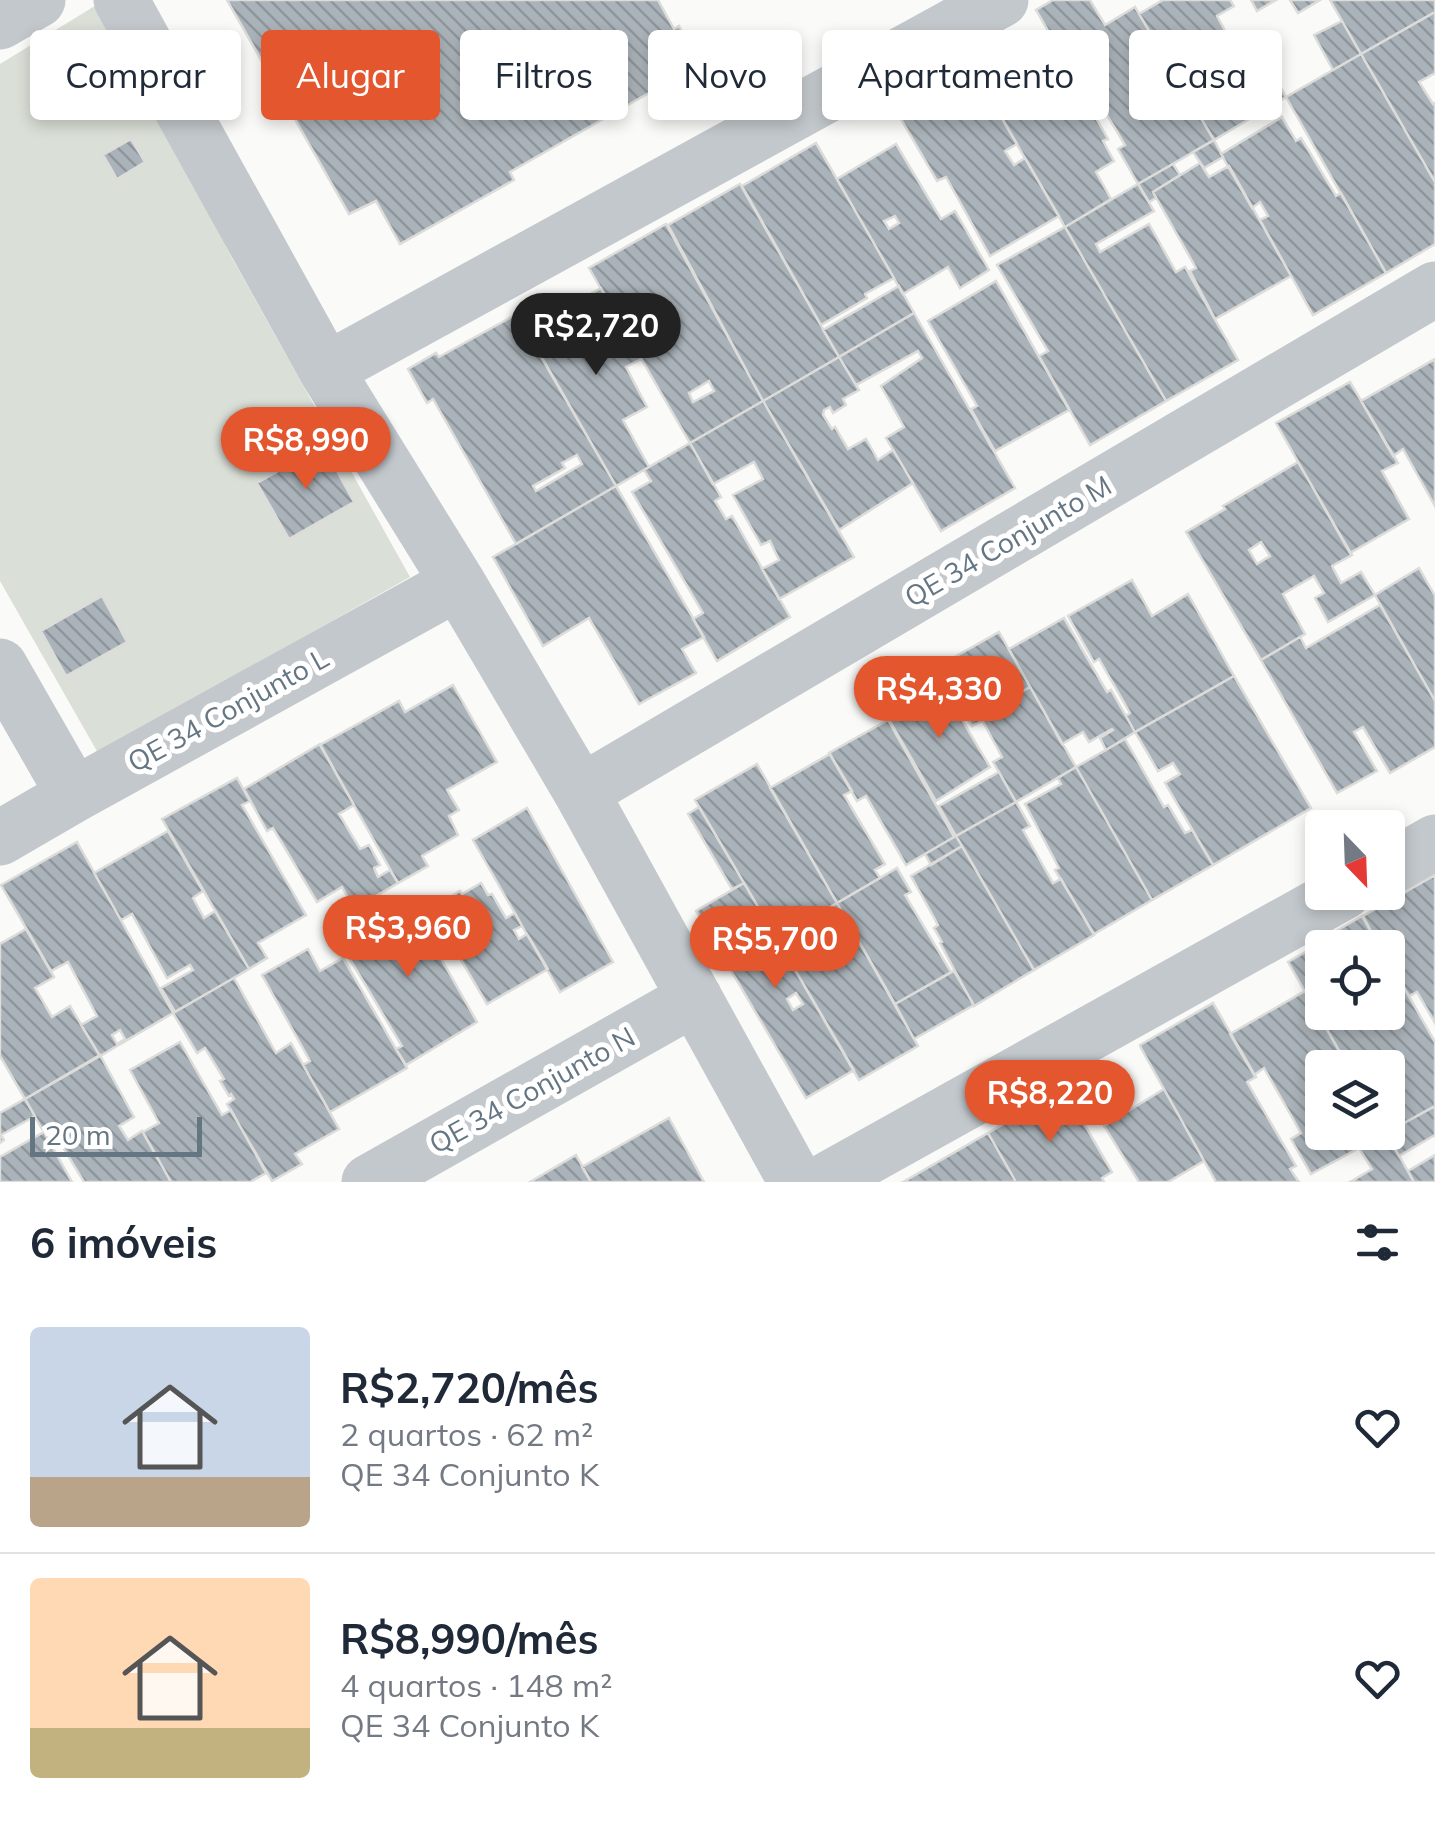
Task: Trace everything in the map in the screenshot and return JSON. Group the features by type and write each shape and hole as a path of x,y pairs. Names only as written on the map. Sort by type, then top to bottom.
{"street":[{"path":"0,22 38,0"},
{"path":"121,0 326,370 458,583 580,792 796,1182"},
{"path":"326,370 1001,0"},
{"name":"QE 34 Conjunto M","path":"580,792 1435,289"},
{"name":"QE 34 Conjunto L","path":"0,838 458,583"},
{"path":"0,666 74,795"},
{"path":"1405,859 1435,842"},
{"path":"823,1182 1312,910"},
{"name":"QE 34 Conjunto N","path":"369,1182 695,998"}],"shaded area":[{"path":"103,1 118,30 56,30"},
{"path":"30,46 30,120 163,120 232,258 410,577 98,753 0,581 0,64"}],"building":[{"path":"227,0 658,0 674,29 679,26 681,30 648,30 648,94 628,105 628,30 460,30 460,120 601,120 510,172 514,180 400,244 376,201 349,214 295,120 440,120 440,30 261,30 261,60"},
{"path":"1053,0 1090,0 1105,25 1135,7 1149,30 1129,30 1129,120 1202,120 1214,140 1138,184 1118,149 1125,145 1109,118 1109,30 1048,30 1036,10"},
{"path":"1163,0 1230,0 1234,6 1217,16 1225,30 1149,30 1139,14"},
{"path":"1251,0 1276,0 1257,11"},
{"path":"1290,0 1320,0 1298,13"},
{"path":"1330,0 1435,0 1435,12 1361,54"},
{"path":"1435,12 1435,73 1419,82 1435,103 1435,182 1361,54"},
{"path":"1342,21 1361,54 1333,70 1314,35"},
{"path":"1361,54 1435,182 1435,244 1386,273 1286,97"},
{"path":"1282,117 1296,141 1301,138 1336,196 1341,193 1386,273 1313,315 1260,220 1268,216 1260,202 1252,208 1221,154"},
{"path":"901,120 1003,120 1017,144 1005,151 1014,165 1025,158 1059,216 990,256 946,177 937,181"},
{"path":"1003,120 1097,120 1114,161 1096,172 1111,199 1065,227"},
{"path":"1202,120 1247,120 1214,140"},
{"path":"131,139 145,162 117,179 103,155"},
{"path":"1214,140 1223,157 1204,168 1193,152"},
{"path":"816,143 894,278 821,325 742,186"},
{"path":"896,144 941,219 955,211 989,270 960,288 948,267 903,294 837,179","holes":["895,216 899,223 889,229 884,221"]},
{"path":"1200,163 1209,177 1229,166 1291,276 1215,319 1190,271 1196,268 1153,192"},
{"path":"1173,164 1180,175 1153,192 1156,198 1149,202 1138,184"},
{"path":"740,184 839,357 763,401 668,225"},
{"path":"1138,184 1154,211 1096,244 1100,252 1149,224 1176,272 1185,267 1238,360 1166,401 1065,227"},
{"path":"666,224 763,401 690,443 589,268","holes":["709,381 714,391 693,402 689,393"]},
{"path":"1065,227 1166,401 1090,445 1039,356 1048,351 997,265"},
{"path":"996,281 1069,410 995,451 971,409 977,406 928,321"},
{"path":"899,286 914,313 839,357 823,330"},
{"path":"601,288 641,359 626,367 647,407 623,420 649,467 616,486 526,331"},
{"path":"914,313 1015,488 941,531 886,438 904,427 881,386 922,358 918,351 856,385 839,357"},
{"path":"517,314 616,486 516,544 433,399 427,403 408,369 436,353 439,357","holes":["577,455 582,464 536,491 533,486 565,468 562,463"]},
{"path":"839,357 859,390 843,399 846,405 833,413 830,407 823,415 848,449 866,439 878,460 893,450 913,483 839,530 763,401"},
{"path":"1435,359 1435,506 1403,449 1393,456 1361,401"},
{"path":"1350,382 1398,463 1382,471 1409,519 1350,553 1276,423"},
{"path":"763,401 854,557 779,599 762,569 779,560 770,541 761,545 733,495 763,479 754,462 713,484 690,443"},
{"path":"690,443 721,497 715,501 726,519 732,516 790,617 717,661 693,619 703,613 632,492 651,481 644,470"},
{"path":"323,446 354,502 289,539 257,483"},
{"path":"1298,462 1352,555 1332,566 1341,583 1361,572 1375,595 1328,622 1315,598 1324,593 1314,576 1283,594 1305,634 1261,660 1186,532 1225,509 1223,506","holes":["1261,542 1270,556 1257,564 1249,550"]},
{"path":"616,486 704,637 682,649 696,673 639,704 589,618 543,646 493,557"},
{"path":"1419,568 1435,596 1435,701 1375,595"},
{"path":"1132,580 1152,616 1188,594 1234,676 1135,732 1126,716 1130,713 1099,659 1094,662 1068,616"},
{"path":"102,596 127,642 66,676 41,631"},
{"path":"1380,605 1435,701 1435,747 1390,773 1363,727 1354,732 1377,771 1337,793 1261,660 1300,637 1306,648"},
{"path":"1064,618 1135,732 1106,750 1100,738 1112,729 1089,742 1083,732 1062,744 1009,649"},
{"path":"999,632 1030,687 980,716 982,721 972,726 937,667"},
{"path":"1234,676 1311,808 1213,865 1165,783 1180,774 1173,763 1158,771 1135,732"},
{"path":"945,681 964,712 959,715 990,767 936,801 887,716"},
{"path":"453,685 497,762 447,790 459,810 449,816 458,835 422,856 428,866 398,883 320,745 399,701 405,712"},
{"path":"1030,687 1076,767 1016,802 993,762 1002,757 980,716"},
{"path":"888,720 954,837 906,865 866,796 857,801 829,753"},
{"path":"1125,739 1164,807 1168,805 1185,833 1192,830 1213,865 1152,900 1076,767"},
{"path":"320,744 354,805 339,814 360,849 369,845 380,865 374,868 378,877 390,870 398,883 354,909 342,887 317,902 273,828 267,831 244,789"},
{"path":"830,754 852,791 844,795 885,864 875,870 880,878 837,903 770,788"},
{"path":"757,764 837,903 777,939 695,800"},
{"path":"1076,767 1152,900 1094,934 1055,870 1059,868 1025,804 1061,784 1058,778"},
{"path":"999,772 1016,802 956,836 939,806"},
{"path":"237,778 250,801 242,805 306,915 258,943 267,958 249,969 162,819"},
{"path":"1016,802 1030,826 1023,830 1053,883 1061,879 1094,935 1034,970 956,836"},
{"path":"699,807 744,883 732,889 688,814"},
{"path":"527,808 613,962 560,992 473,840"},
{"path":"168,831 203,891 193,898 204,918 215,911 249,969 175,1012 161,988 193,970 190,965 167,978 132,914 121,920 94,873"},
{"path":"956,836 962,846 931,865 925,854"},
{"path":"77,842 173,1013 100,1056 81,1025 97,1016 68,962 51,971 1,885","holes":["120,1030 125,1039 117,1044 112,1035"]},
{"path":"962,846 1034,970 974,1006 940,943 934,928 938,925 911,876"},
{"path":"897,868 911,892 905,895 951,972 895,1004 837,903"},
{"path":"1435,875 1435,1023 1417,992 1409,996 1405,989 1405,930 1370,930 1363,916 1374,910 1405,910 1405,892"},
{"path":"481,883 506,918 515,913 522,926 514,930 519,939 527,934 548,969 487,1004 439,923 443,920 435,906"},
{"path":"744,883 854,1070 806,1098 696,911","holes":["796,993 803,1004 793,1010 787,999"]},
{"path":"406,897 477,1022 406,1065 396,1049 402,1046 348,956 353,953 342,933"},
{"path":"837,903 918,1046 859,1080 777,939"},
{"path":"1362,916 1370,930 1338,930"},
{"path":"26,929 54,977 35,988 52,1017 70,1006 100,1056 25,1099 0,1056 0,944"},
{"path":"308,949 320,971 343,958 407,1068 330,1112 303,1065 310,1061 262,975"},
{"path":"1305,952 1305,992 1288,962"},
{"path":"954,971 974,1005 914,1039 895,1004"},
{"path":"234,978 276,1053 291,1043 339,1129 295,1154 302,1164 272,1181 227,1104 234,1099 220,1081 224,1079 205,1048 197,1053 173,1013"},
{"path":"1405,990 1435,1042 1435,1106 1405,1123 1405,1050 1339,1050 1327,1030 1405,1030"},
{"path":"1305,991 1305,1030 1327,1030 1339,1050 1305,1050 1305,1150 1355,1150 1311,1174 1291,1139 1301,1133 1264,1068 1254,1075 1230,1034"},
{"path":"1213,1003 1256,1077 1247,1082 1296,1166 1290,1169 1299,1182 1216,1182 1141,1048 1140,1045"},
{"path":"180,1042 222,1115 231,1110 266,1173 250,1182 171,1182 143,1132 159,1123 130,1070"},
{"path":"100,1055 134,1117 119,1126 128,1140 142,1131 171,1182 84,1182 49,1124 42,1129 25,1099"},
{"path":"1064,1089 1112,1172 1102,1178 1104,1182 1016,1182 988,1133"},
{"path":"1164,1089 1204,1161 1168,1182 1139,1182 1104,1126"},
{"path":"25,1099 35,1116 1,1135 4,1140 0,1143 0,1113"},
{"path":"1435,1106 1435,1135 1399,1156 1396,1150 1405,1150 1405,1123"},
{"path":"669,1118 704,1182 591,1182 582,1167"},
{"path":"44,1132 72,1182 0,1182 0,1157"},
{"path":"988,1133 1016,1182 903,1182"},
{"path":"1360,1150 1396,1150 1414,1182 1350,1182 1372,1169"},
{"path":"576,1155 591,1182 530,1182"},
{"path":"1435,1155 1435,1182 1414,1182 1408,1171"}]}
